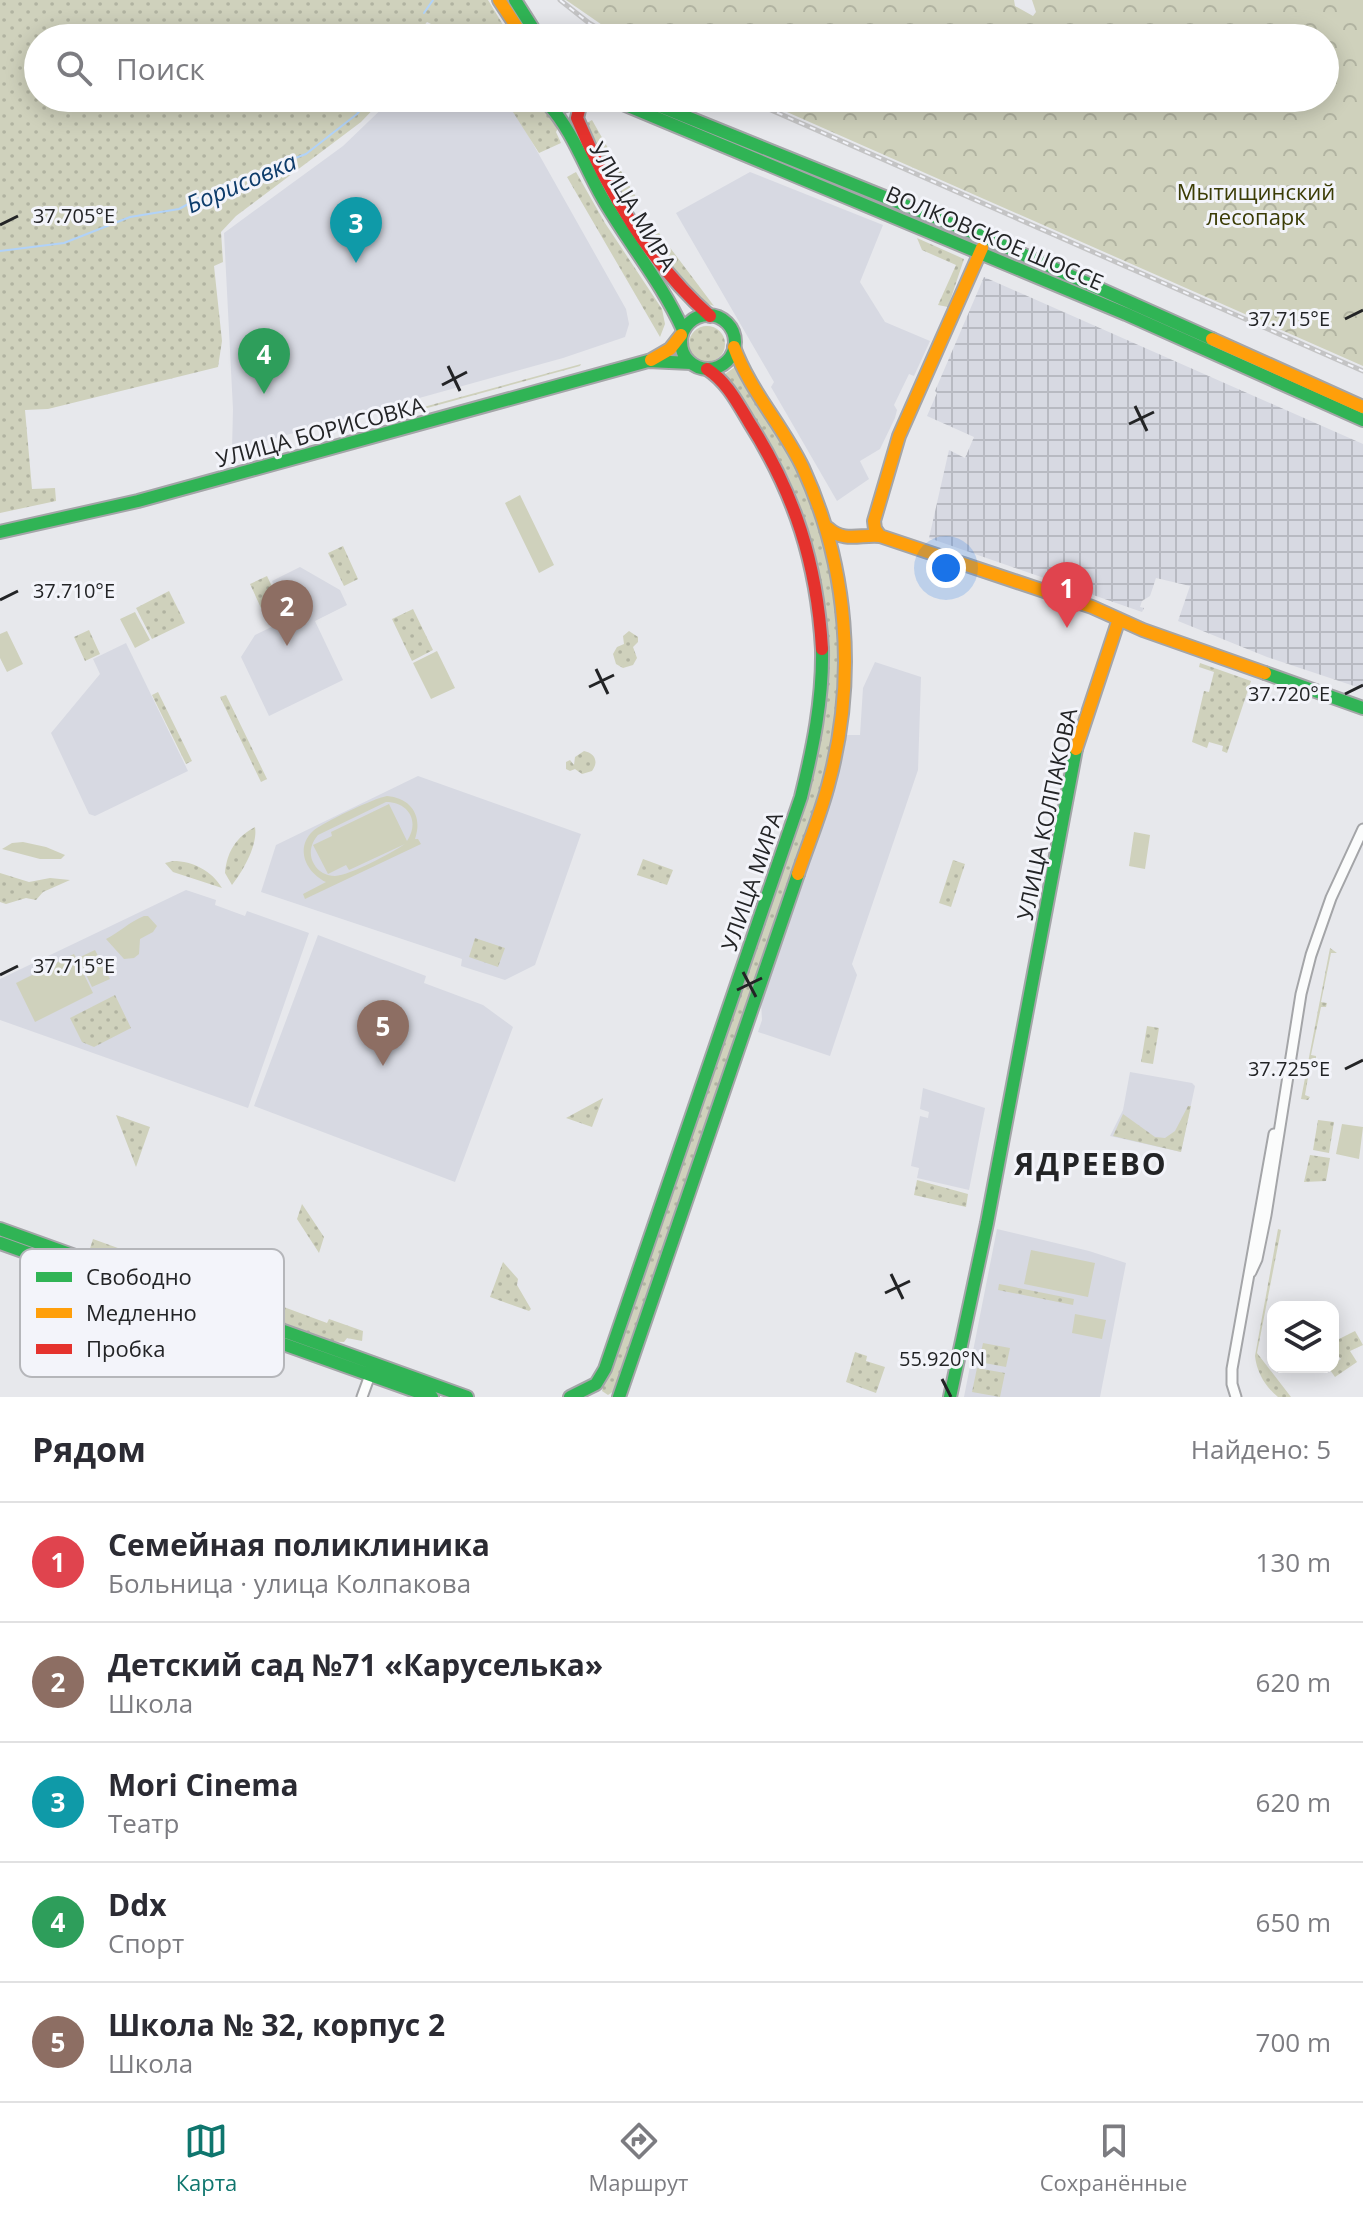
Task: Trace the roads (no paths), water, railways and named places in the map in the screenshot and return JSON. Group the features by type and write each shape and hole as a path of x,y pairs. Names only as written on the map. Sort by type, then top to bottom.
{"main road":[{"path":"499,0 515,24"},
{"path":"515,0 530,24"},
{"name":"УЛИЦА МИРА","path":"555,112 622,230 669,299 682,332"},
{"name":"УЛИЦА МИРА","path":"578,112 577,118 606,178 668,270 697,306 710,316"},
{"name":"ВОЛКОВСКОЕ ШОССЕ","path":"643,112 1126,314 1363,420"},
{"name":"ВОЛКОВСКОЕ ШОССЕ","path":"675,112 986,238 1363,407"},
{"path":"880,536 874,521 899,436 986,238"},
{"path":"710,316 722,318 735,339 726,361 707,369 691,363 682,348 682,332 695,320 710,316"},
{"name":"УЛИЦА БОРИСОВКА","path":"0,532 119,506 648,361 670,349 682,332"},
{"name":"УЛИЦА МИРА","path":"619,1397 829,783 842,719 846,672 845,622 836,562 826,525 797,456 740,364 734,347"},
{"name":"УЛИЦА БОРИСОВКА","path":"648,361 691,363"},
{"name":"УЛИЦА МИРА","path":"570,1397 596,1384 605,1369 801,797 818,726 823,665 821,616 800,526 782,481 758,436 721,380 707,369"},
{"path":"836,562 840,548 874,521"},
{"path":"826,525 836,536 880,536 1018,581 1172,641 1363,708"},
{"name":"УЛИЦА КОЛПАКОВА","path":"950,1397 987,1223 1077,743 1119,619"},
{"path":"0,1229 56,1249"},
{"path":"0,1243 20,1250"},
{"path":"284,1331 467,1397"},
{"path":"284,1344 432,1397"}],"street":[{"path":"1236,1397 1232,1369 1266,1215 1301,994 1331,898 1363,829"},
{"path":"362,1397 370,1375"}],"waterway":[{"name":"Борисовка","path":"424,13 433,0"},
{"name":"Борисовка","path":"0,251 64,243 130,217 179,209 221,186 306,154 359,112"}],"railway":[{"path":"560,0 591,24"},
{"path":"776,112 1363,371"}],"place":[{"name":"Mori Cinema","path":"356,263"},
{"name":"Ddx","path":"264,394"},
{"name":"Семейная поликлиника","path":"1067,628"},
{"name":"Детский сад №71 «Каруселька»","path":"287,646"},
{"name":"Школа № 32, корпус 2","path":"383,1066"}],"district":[{"name":"ЯДРЕЕВО","path":"1091,1163"}],"park label":[{"name":"Мытищинский лесопарк","path":"1256,204"}]}
